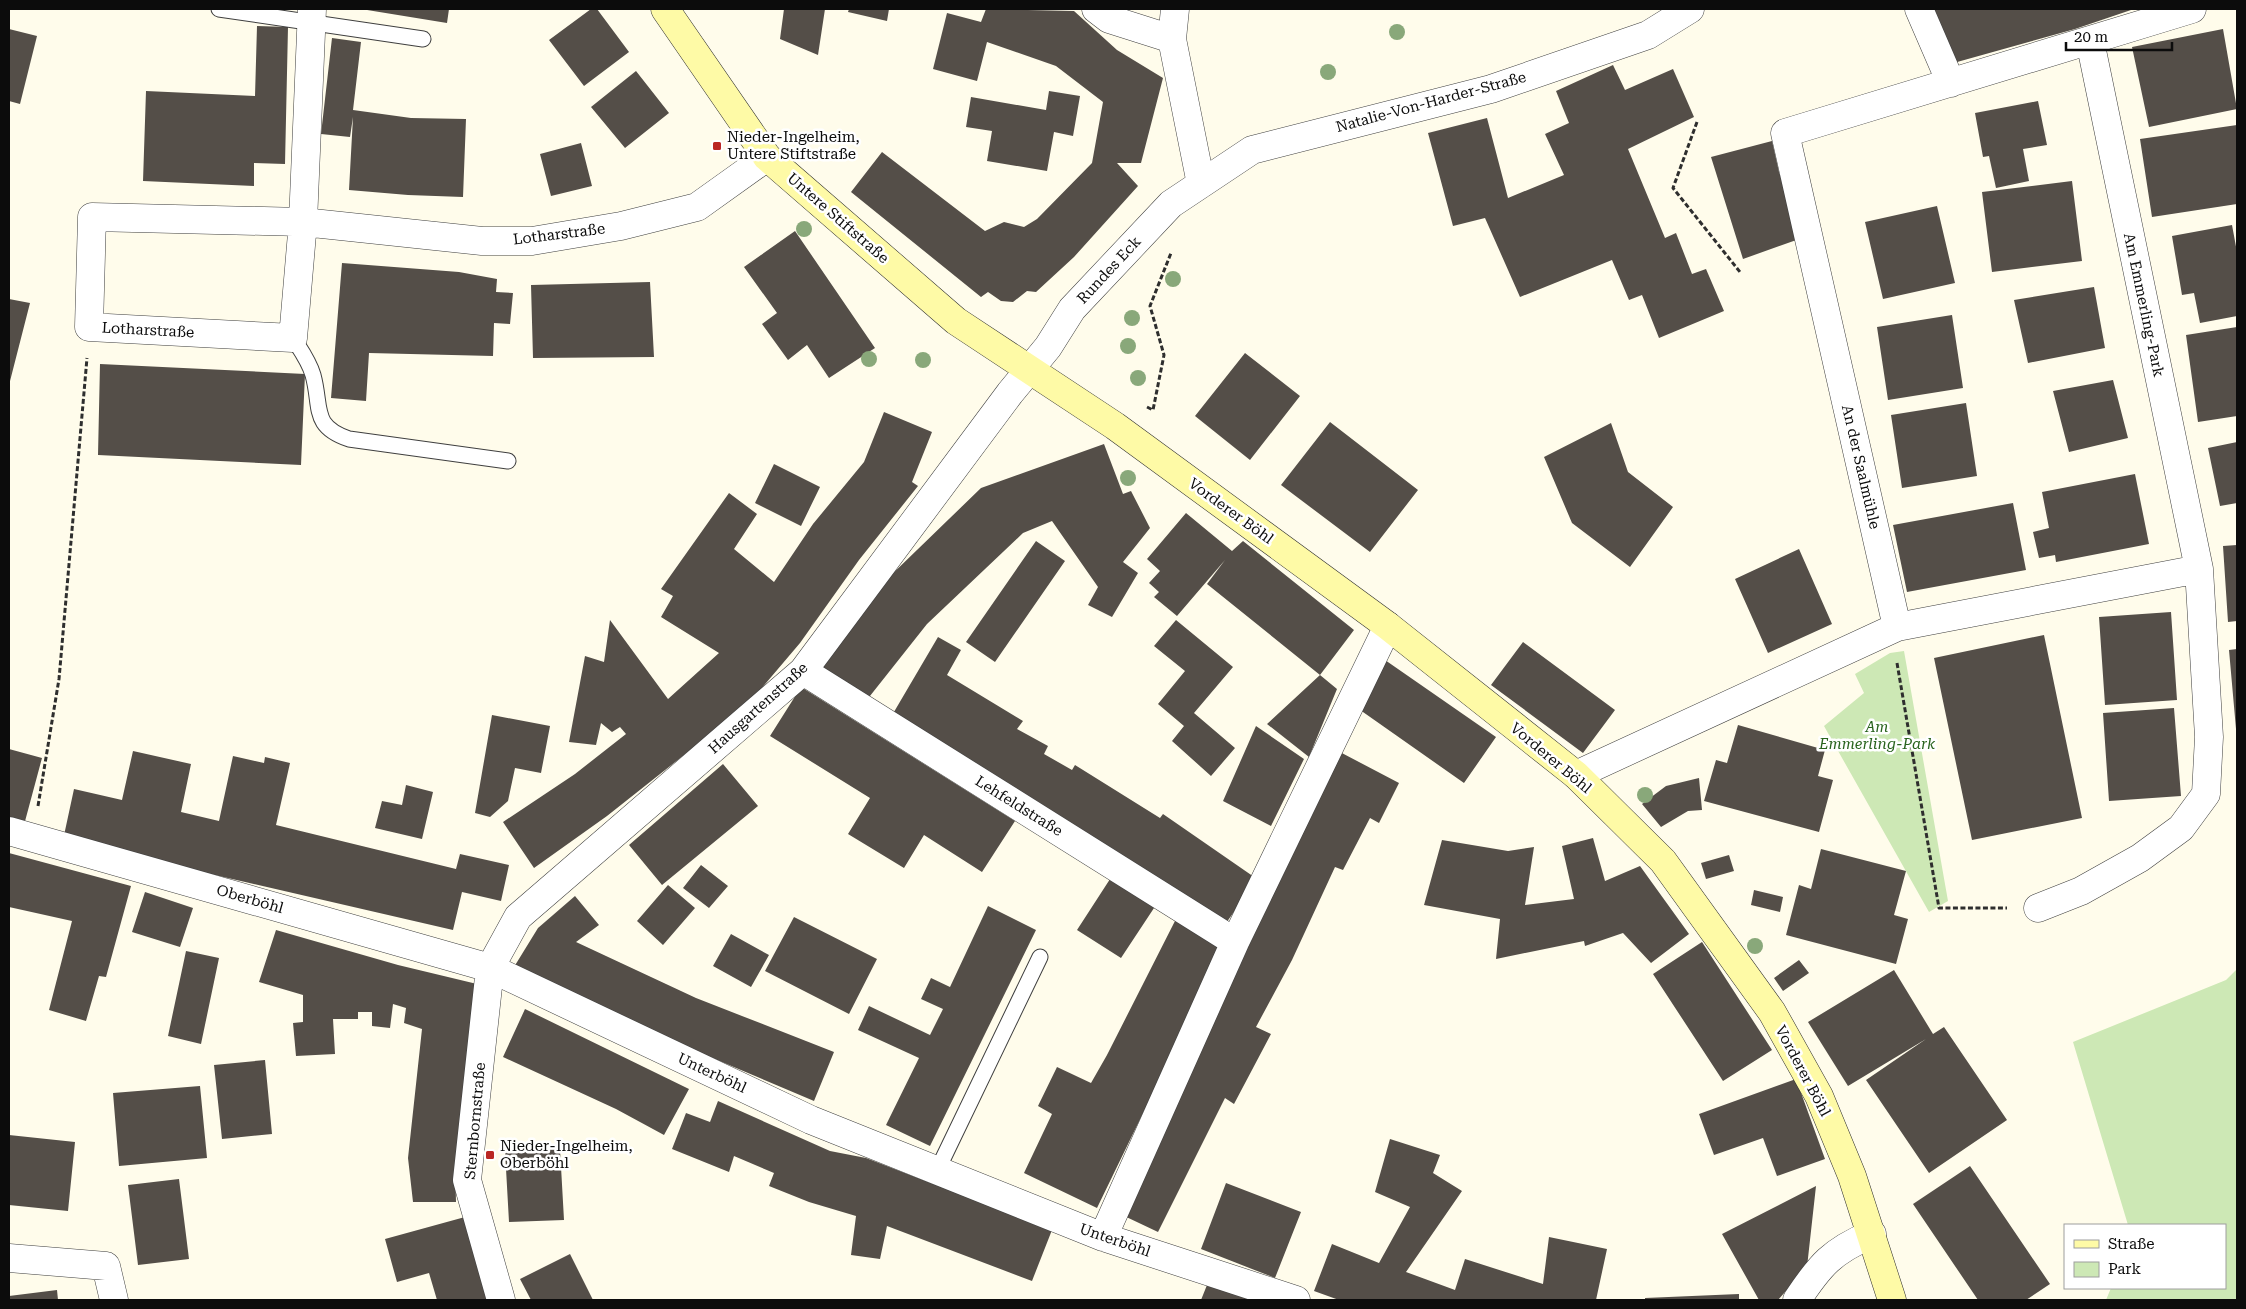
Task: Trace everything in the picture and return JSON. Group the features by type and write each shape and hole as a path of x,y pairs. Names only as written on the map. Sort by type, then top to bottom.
{"main road":[{"name":"Untere Stiftstraße","path":"664,9 767,157 956,321 1029,368"},
{"name":"Vorderer Böhl","path":"1029,368 1115,426 1388,626 1576,776 1663,861 1772,1012 1819,1096 1852,1176 1892,1300"}],"street":[{"path":"1096,9 1109,19 1172,39"},
{"path":"1175,9 1172,39 1201,184"},
{"name":"Natalie-Von-Harder-Straße","path":"1201,184 1252,150 1491,89 1648,35 1690,9"},
{"path":"1919,9 1951,83"},
{"name":"An der Saalmühle","path":"1897,627 1785,133 2192,9"},
{"path":"293,338 303,222 312,16"},
{"name":"Am Emmerling-Park","path":"2038,908 2081,891 2140,858 2181,828 2206,794 2209,737 2199,569 2090,41"},
{"name":"Lotharstraße","path":"293,338 89,327 92,217 303,222 482,241 532,241 621,226 697,207 767,157"},
{"name":"Rundes Eck","path":"1029,368 1048,347 1072,309 1171,204 1201,184"},
{"name":"Hausgartenstraße","path":"490,968 518,917 803,671 1029,368"},
{"path":"1576,776 1897,627 2199,569"},
{"path":"1104,1237 1235,942 1388,626"},
{"name":"Lehfeldstraße","path":"803,671 1235,942"},
{"name":"Oberböhl","path":"20,834 490,968"},
{"name":"Unterböhl","path":"490,968 811,1120 1104,1237 1296,1300"},
{"name":"Sternbornstraße","path":"490,968 467,1180 501,1300"},
{"path":"1797,1300 1816,1271 1830,1257 1846,1244 1872,1234"},
{"path":"9,1258 106,1266 114,1300"}],"lane":[{"path":"219,9 312,16 423,39"},
{"path":"293,338 308,362 313,375 319,412 325,427 333,434 349,440 508,461"},
{"path":"937,1171 1040,957"}],"path":[{"path":"1697,122 1673,188 1740,272"},
{"path":"1115,426 1136,400 1153,410 1164,355 1150,306 1183,228 1171,204"},
{"path":"20,834 58,679 89,327"},
{"path":"1897,627 1896,652 1939,908 2038,908"}],"green space":[{"name":"Am Emmerling-Park","path":"1904,651 1948,901 1929,912 1824,726 1864,693 1855,674 1890,653"},
{"path":"2237,969 2237,1300 2106,1300 2111,1289 2226,1289 2226,1224 2128,1224 2073,1042 2226,980"}],"building":[{"path":"361,9 449,9 447,23"},
{"path":"591,9 597,9 629,52 584,86 549,40"},
{"path":"784,9 825,9 818,55 780,39"},
{"path":"849,9 889,9 887,21 848,12"},
{"path":"986,9 1074,11 1117,50 1163,78 1141,163 1117,163 1138,186 1074,257 1036,292 1027,291 1013,302 1001,301 988,292 981,297 851,192 882,152 985,231 1004,222 1024,227 1037,219 1092,163 1103,102 1056,66 987,42 977,81 933,69 947,13 981,22"},
{"path":"1926,9 2134,9 2075,29 1950,64"},
{"path":"257,26 288,27 285,164 254,163 254,186 143,181 146,91 255,96"},
{"path":"9,29 37,36 20,104 9,101"},
{"path":"2223,29 2237,109 2149,127 2132,47"},
{"path":"332,38 361,42 353,110 411,118 466,119 463,197 349,190 353,117 350,137 321,134"},
{"path":"1613,65 1625,90 1673,69 1694,117 1628,149 1665,238 1676,233 1692,274 1706,269 1724,311 1659,338 1642,295 1629,300 1612,260 1520,297 1485,218 1453,226 1428,133 1487,118 1508,198 1564,175 1545,134 1569,123 1556,91"},
{"path":"636,71 669,113 625,148 591,107"},
{"path":"1049,91 1080,96 1073,136 1054,132 1047,171 987,161 992,131 966,127 971,97 1046,110"},
{"path":"2038,101 2047,145 2023,149 2029,181 1996,188 1989,156 1983,157 1975,113"},
{"path":"2237,125 2237,204 2152,217 2140,139"},
{"path":"1772,141 1779,172 1802,238 1743,259 1711,157"},
{"path":"581,143 592,186 551,196 540,154"},
{"path":"2072,181 2082,261 1992,272 1982,192"},
{"path":"1937,206 1955,283 1883,299 1865,222"},
{"path":"2232,225 2237,252 2237,316 2200,323 2194,293 2182,295 2172,236"},
{"path":"795,231 875,348 829,378 807,345 788,360 762,324 777,313 744,267"},
{"path":"342,263 459,272 497,279 496,292 513,293 510,324 494,323 493,356 369,353 366,401 331,398"},
{"path":"650,282 654,357 533,358 531,285"},
{"path":"2094,287 2105,348 2028,363 2014,300"},
{"path":"9,299 30,303 9,385"},
{"path":"1952,315 1963,388 1888,400 1877,327"},
{"path":"2237,327 2237,416 2198,422 2186,335"},
{"path":"1245,353 1300,396 1250,460 1195,416"},
{"path":"100,364 305,374 301,465 98,455"},
{"path":"2113,380 2128,438 2069,452 2053,391"},
{"path":"1966,403 1977,476 1902,488 1891,415"},
{"path":"884,412 932,432 912,482 918,486 859,560 800,643 761,689 703,740 607,816 534,868 503,822 575,774 626,734 620,727 612,732 601,723 596,745 569,742 585,656 604,662 610,620 668,699 719,653 661,617 673,596 661,589 729,493 757,514 734,549 774,582 813,524 864,462"},
{"path":"1330,422 1418,490 1370,552 1281,485"},
{"path":"1611,423 1628,472 1673,507 1630,567 1572,523 1544,457"},
{"path":"2237,442 2237,503 2220,506 2208,448"},
{"path":"1104,444 1123,494 1131,491 1150,528 1123,562 1138,573 1112,617 1088,605 1098,587 1052,521 1023,533 927,624 866,701 817,664 885,581 981,488"},
{"path":"774,464 820,487 801,526 755,503"},
{"path":"2135,474 2149,544 2056,562 2055,555 2039,558 2033,532 2049,528 2042,492"},
{"path":"2013,503 2026,570 1907,592 1893,525"},
{"path":"1186,513 1232,551 1243,541 1354,630 1320,675 1207,584 1225,560 1177,616 1154,597 1159,592 1149,583 1160,571 1147,559"},
{"path":"1036,541 1065,561 995,662 966,642"},
{"path":"2237,545 2237,621 2228,622 2223,546"},
{"path":"1799,549 1832,624 1768,653 1735,579"},
{"path":"2171,612 2177,700 2105,705 2099,617"},
{"path":"1176,620 1233,667 1194,713 1235,748 1211,776 1172,741 1184,726 1158,704 1185,671 1154,646"},
{"path":"2044,635 2082,818 1972,840 1934,658"},
{"path":"938,637 961,650 947,675 1023,721 1017,729 1048,746 1044,754 1072,770 1075,765 1160,818 1163,814 1257,879 1224,926 891,717"},
{"path":"1523,642 1615,710 1583,753 1491,685"},
{"path":"2237,649 2237,729 2236,729 2229,650"},
{"path":"1385,660 1496,737 1464,783 1353,705"},
{"path":"1320,675 1337,689 1309,757 1267,724"},
{"path":"801,687 1015,821 982,872 924,835 904,868 848,834 870,798 770,736"},
{"path":"2174,708 2181,796 2109,801 2103,713"},
{"path":"492,715 550,726 541,773 515,768 508,801 490,817 475,813"},
{"path":"1738,725 1825,750 1818,776 1833,780 1819,832 1704,801 1716,760 1727,763"},
{"path":"1256,726 1304,759 1271,826 1223,801"},
{"path":"9,749 42,758 24,825 9,821"},
{"path":"133,751 191,764 181,812 219,821 233,756 264,763 265,757 290,763 276,825 456,869 460,854 509,865 501,901 462,892 453,930 63,840 74,789 122,800"},
{"path":"1338,751 1399,783 1379,823 1370,818 1343,870 1335,867 1292,960 1256,1027 1271,1034 1234,1104 1225,1098 1158,1232 1120,1214"},
{"path":"723,764 758,806 662,885 629,845"},
{"path":"1699,778 1702,810 1688,811 1661,827 1642,804 1666,786"},
{"path":"406,785 433,792 422,839 375,828 382,801 402,805"},
{"path":"1593,838 1605,881 1640,866 1689,934 1651,963 1623,933 1585,946 1584,941 1496,959 1500,919 1424,905 1442,840 1508,851 1534,847 1525,905 1574,899 1562,846"},
{"path":"1821,849 1906,871 1894,915 1908,919 1896,964 1786,935 1799,885 1811,889"},
{"path":"9,853 131,886 106,977 99,976 86,1021 49,1010 72,921 9,907"},
{"path":"1729,855 1734,871 1706,879 1701,863"},
{"path":"701,865 728,886 709,908 683,888"},
{"path":"1112,876 1156,905 1121,958 1077,930"},
{"path":"668,885 695,908 663,945 637,921"},
{"path":"1754,890 1783,897 1780,912 1751,905"},
{"path":"145,892 193,908 180,947 132,932"},
{"path":"575,896 599,925 576,942 696,998 834,1052 814,1101 677,1043 514,967 538,928"},
{"path":"988,906 1036,930 930,1146 886,1125 919,1058 858,1030 869,1006 930,1035 943,1009 921,999 931,978 950,987"},
{"path":"794,917 877,959 849,1014 765,971"},
{"path":"1176,919 1225,944 1097,1208 1024,1173 1052,1114 1038,1106 1057,1067 1091,1083"},
{"path":"276,930 398,965 477,984 455,1163 456,1202 413,1202 408,1158 422,1029 404,1023 406,1008 393,1004 390,1028 372,1026 372,1012 358,1012 358,1019 333,1019 335,1054 296,1056 293,1023 303,1022 303,995 259,982"},
{"path":"731,934 769,955 751,987 713,966"},
{"path":"1702,942 1772,1050 1723,1081 1653,974"},
{"path":"186,951 219,958 201,1044 168,1036"},
{"path":"1799,960 1809,973 1783,991 1774,978"},
{"path":"1894,970 1933,1034 1944,1027 2007,1120 1929,1173 1866,1080 1926,1039 1848,1086 1808,1022"},
{"path":"525,1009 689,1089 664,1135 616,1109 503,1057"},
{"path":"265,1060 272,1134 222,1139 214,1065"},
{"path":"1796,1079 1825,1159 1777,1176 1763,1138 1714,1155 1699,1114"},
{"path":"200,1086 207,1158 119,1166 113,1093"},
{"path":"718,1101 830,1151 866,1158 1052,1230 1032,1281 887,1226 880,1259 851,1255 856,1216 809,1202 769,1186 774,1173 734,1156 729,1172 672,1149 686,1113 710,1122"},
{"path":"9,1135 75,1142 68,1211 9,1205"},
{"path":"1390,1139 1440,1155 1433,1173 1462,1191 1406,1272 1455,1290 1465,1259 1543,1284 1549,1237 1607,1249 1596,1300 1339,1300 1314,1291 1332,1244 1379,1263 1410,1207 1375,1192"},
{"path":"560,1149 564,1220 509,1222 505,1151"},
{"path":"1970,1166 2050,1284 2026,1300 1978,1300 1913,1204"},
{"path":"179,1179 189,1259 138,1265 128,1185"},
{"path":"1226,1183 1301,1212 1275,1278 1201,1249"},
{"path":"1816,1186 1807,1267 1778,1300 1759,1300 1722,1234"},
{"path":"465,1217 488,1300 437,1300 429,1273 397,1282 385,1239"},
{"path":"570,1254 593,1300 531,1300 520,1279"},
{"path":"1207,1285 1252,1300 1201,1300"},
{"path":"57,1290 58,1300 9,1300 9,1296"},
{"path":"1739,1294 1739,1300 1645,1300 1645,1298"}],"place":[{"name":"Nieder-Ingelheim, Untere Stiftstraße","path":"717,146"},
{"name":"Nieder-Ingelheim, Oberböhl","path":"490,1155"}]}
